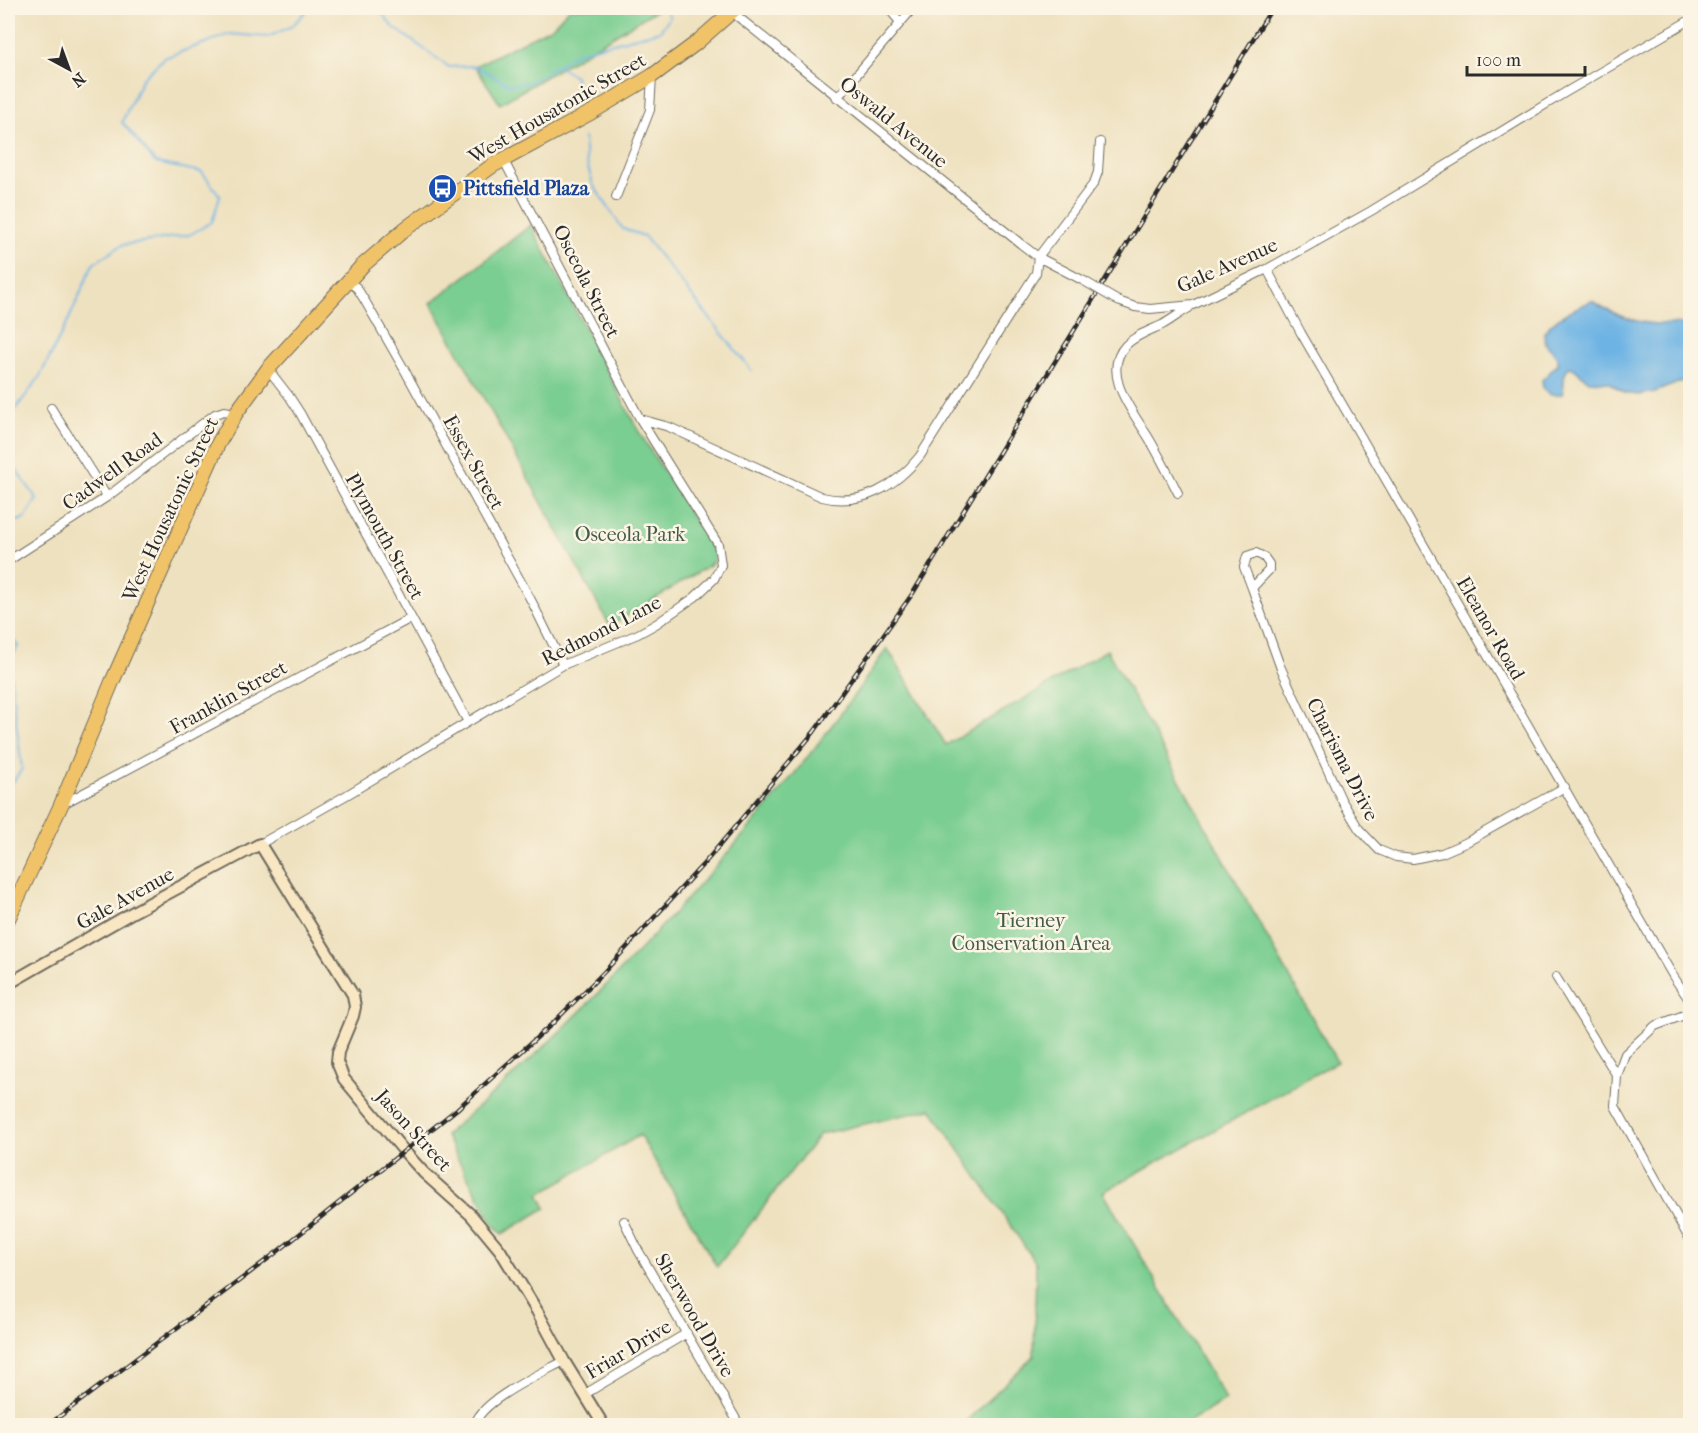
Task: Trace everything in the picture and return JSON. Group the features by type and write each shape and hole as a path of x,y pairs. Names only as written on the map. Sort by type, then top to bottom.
{"highway":[{"name":"West Housatonic Street","path":"8,919 61,805 112,682 218,444 236,413 268,369 348,281 405,229 503,159 592,112 652,76 695,44 734,10"}],"street":[{"path":"888,8 900,22"},
{"path":"837,98 913,8"},
{"name":"Oswald Avenue","path":"734,10 837,98 1038,257"},
{"name":"Gale Avenue","path":"1038,257 1118,301 1135,307 1150,309 1193,305 1267,269 1371,211 1566,92 1690,20"},
{"path":"616,197 650,110 652,76"},
{"path":"640,419 664,425 822,497 843,500 863,497 885,488 903,475 931,438 1036,273 1038,257 1094,183 1098,172 1100,142"},
{"name":"Osceola Street","path":"503,159 640,419"},
{"name":"Eleanor Road","path":"1267,269 1301,333 1673,976 1690,1001"},
{"name":"Essex Street","path":"348,281 357,288 404,369 532,602 563,665"},
{"path":"1178,493 1152,442 1125,399 1118,381 1117,367 1121,351 1132,340 1164,324 1193,305"},
{"name":"Plymouth Street","path":"268,369 300,413 468,722"},
{"path":"51,408 107,497"},
{"name":"Cadwell Road","path":"8,561 107,497 215,414 224,411 236,413"},
{"name":"Redmond Lane","path":"260,844 345,796 563,665 638,634 656,624 707,587 721,565 716,540 640,419"},
{"name":"Charisma Drive","path":"1252,588 1280,666 1341,799 1359,830 1379,850 1396,857 1413,859 1442,854 1565,787"},
{"name":"Franklin Street","path":"61,805 411,618"},
{"name":"Gale Avenue","path":"8,984 260,844"},
{"name":"Jason Street","path":"260,844 353,995 355,1007 353,1016 338,1052 337,1062 344,1078 404,1151 486,1231 500,1250 604,1425"},
{"path":"1556,977 1617,1076"},
{"path":"1690,1016 1684,1015 1655,1026 1625,1054 1618,1067 1615,1106 1690,1240"},
{"name":"Sherwood Drive","path":"624,1221 638,1250 740,1425"},
{"name":"Friar Drive","path":"585,1394 687,1333"},
{"path":"475,1425 483,1409 498,1398 564,1361"}],"green space":[{"path":"570,8 660,8 500,104 475,66 552,27"},
{"name":"Osceola Park","path":"531,225 639,432 715,553 710,565 610,626 431,303"},
{"name":"Tierney Conservation Area","path":"887,648 946,745 1107,650 1337,1062 1103,1192 1226,1400 1183,1425 962,1425 1034,1356 1036,1263 931,1109 820,1134 717,1267 640,1135 539,1194 546,1208 502,1234 493,1224 445,1135 549,1042 676,911 801,765"}],"water":[{"path":"1592,301 1621,316 1651,324 1680,324 1690,320 1690,375 1683,381 1655,392 1639,395 1625,393 1608,382 1589,381 1569,367 1565,374 1562,394 1551,395 1543,388 1542,380 1557,365 1557,356 1545,343 1544,332 1560,317"}],"waterway":[{"path":"8,419 39,378 69,319 93,264 122,245 189,235 212,222 220,196 202,172 156,163 122,122 142,79 164,58 230,34 268,37 292,26 309,8"},
{"path":"378,8 392,26 449,67 475,66 510,85 530,82 578,52 660,31 670,17 664,8"},
{"path":"557,66 575,76 576,87 587,99"},
{"path":"584,138 586,160 593,185 623,229 644,236 752,371"},
{"path":"8,451 10,461 37,499 25,518 8,525"},
{"path":"8,635 18,646 10,660 22,769 8,789"},
{"path":"8,1113 11,1109"}],"railway":[{"path":"47,1426 277,1252 457,1109 552,1024 604,972 708,859 814,732 913,593 1272,8"}],"place":[{"name":"Pittsfield Plaza","path":"442,188"}]}
